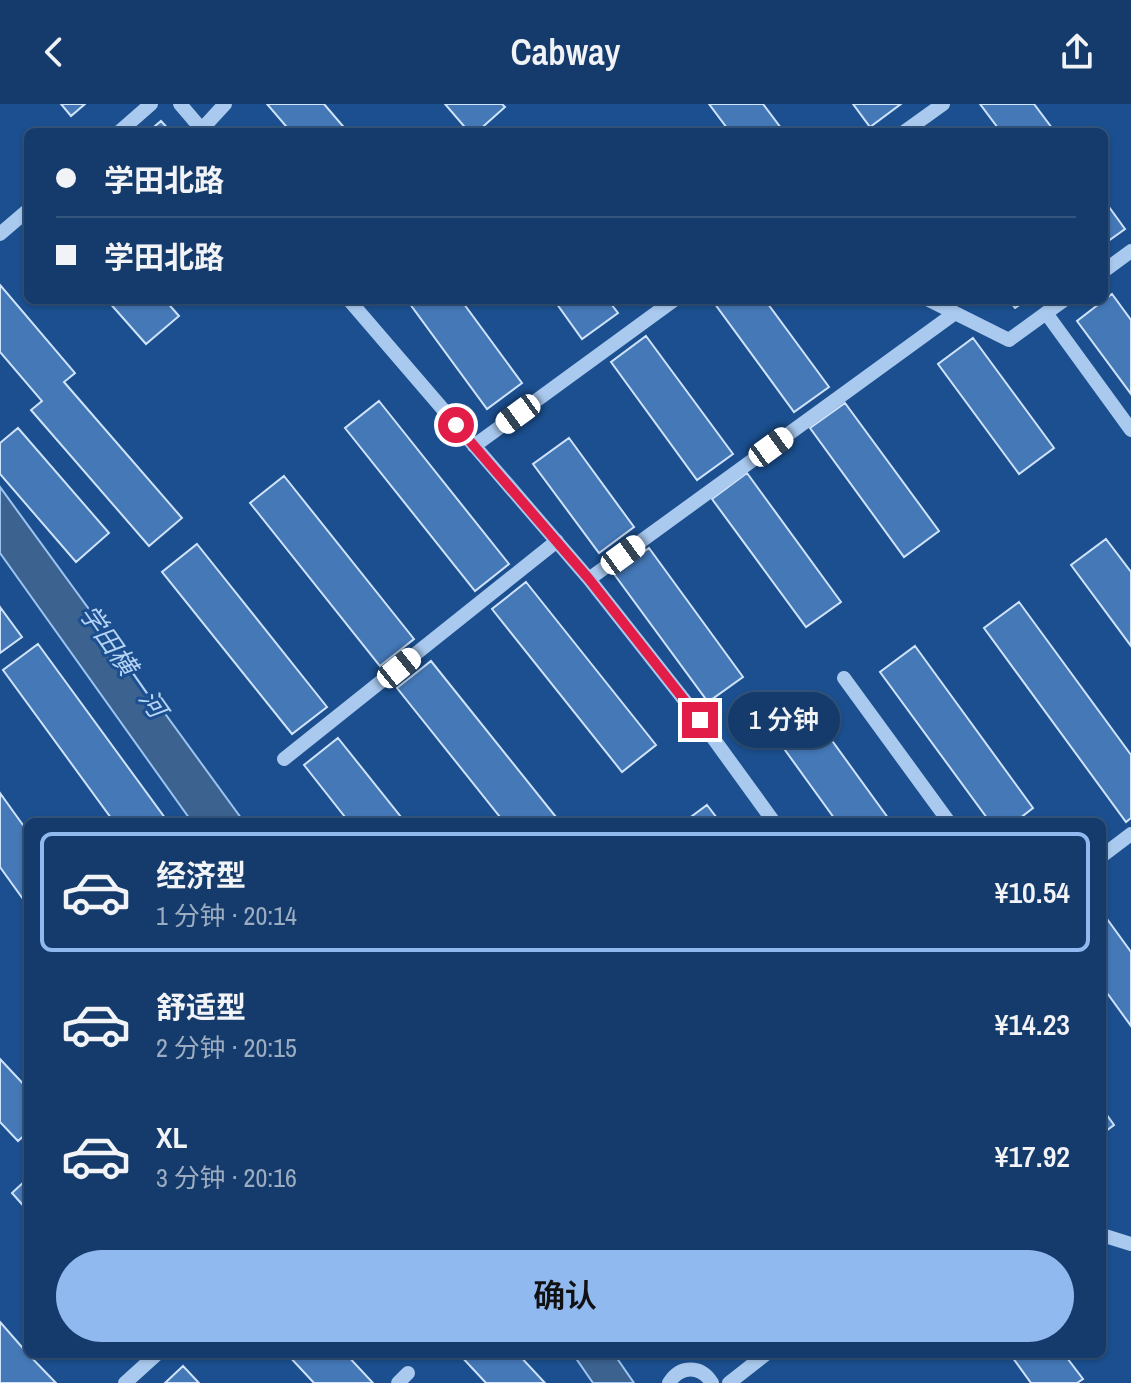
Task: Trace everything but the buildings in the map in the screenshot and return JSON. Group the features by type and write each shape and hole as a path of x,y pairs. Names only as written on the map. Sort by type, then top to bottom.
{"street":[{"path":"124,128 151,104"},
{"path":"180,104 200,128"},
{"path":"205,128 225,104"},
{"path":"910,128 943,104"},
{"path":"0,234 24,213"},
{"path":"1108,268 1131,251"},
{"path":"352,304 589,579 700,720 771,818"},
{"path":"474,446 669,304"},
{"path":"937,304 1009,340 1058,304"},
{"path":"589,579 955,313"},
{"path":"1046,313 1130,428"},
{"path":"284,759 557,541"},
{"path":"844,678 946,818"},
{"path":"1106,853 1131,834"},
{"path":"1106,1236 1131,1244"},
{"path":"125,1383 153,1358"},
{"path":"689,1358 712,1383"},
{"path":"729,1383 761,1358"},
{"path":"669,1383 682,1370 697,1370"}],"water":[{"name":"学田横一河","path":"0,487 241,818 189,818 0,553"},
{"path":"576,1358 617,1358 634,1383 593,1383"}],"route":[{"path":"456,425 589,579 700,720"}]}
